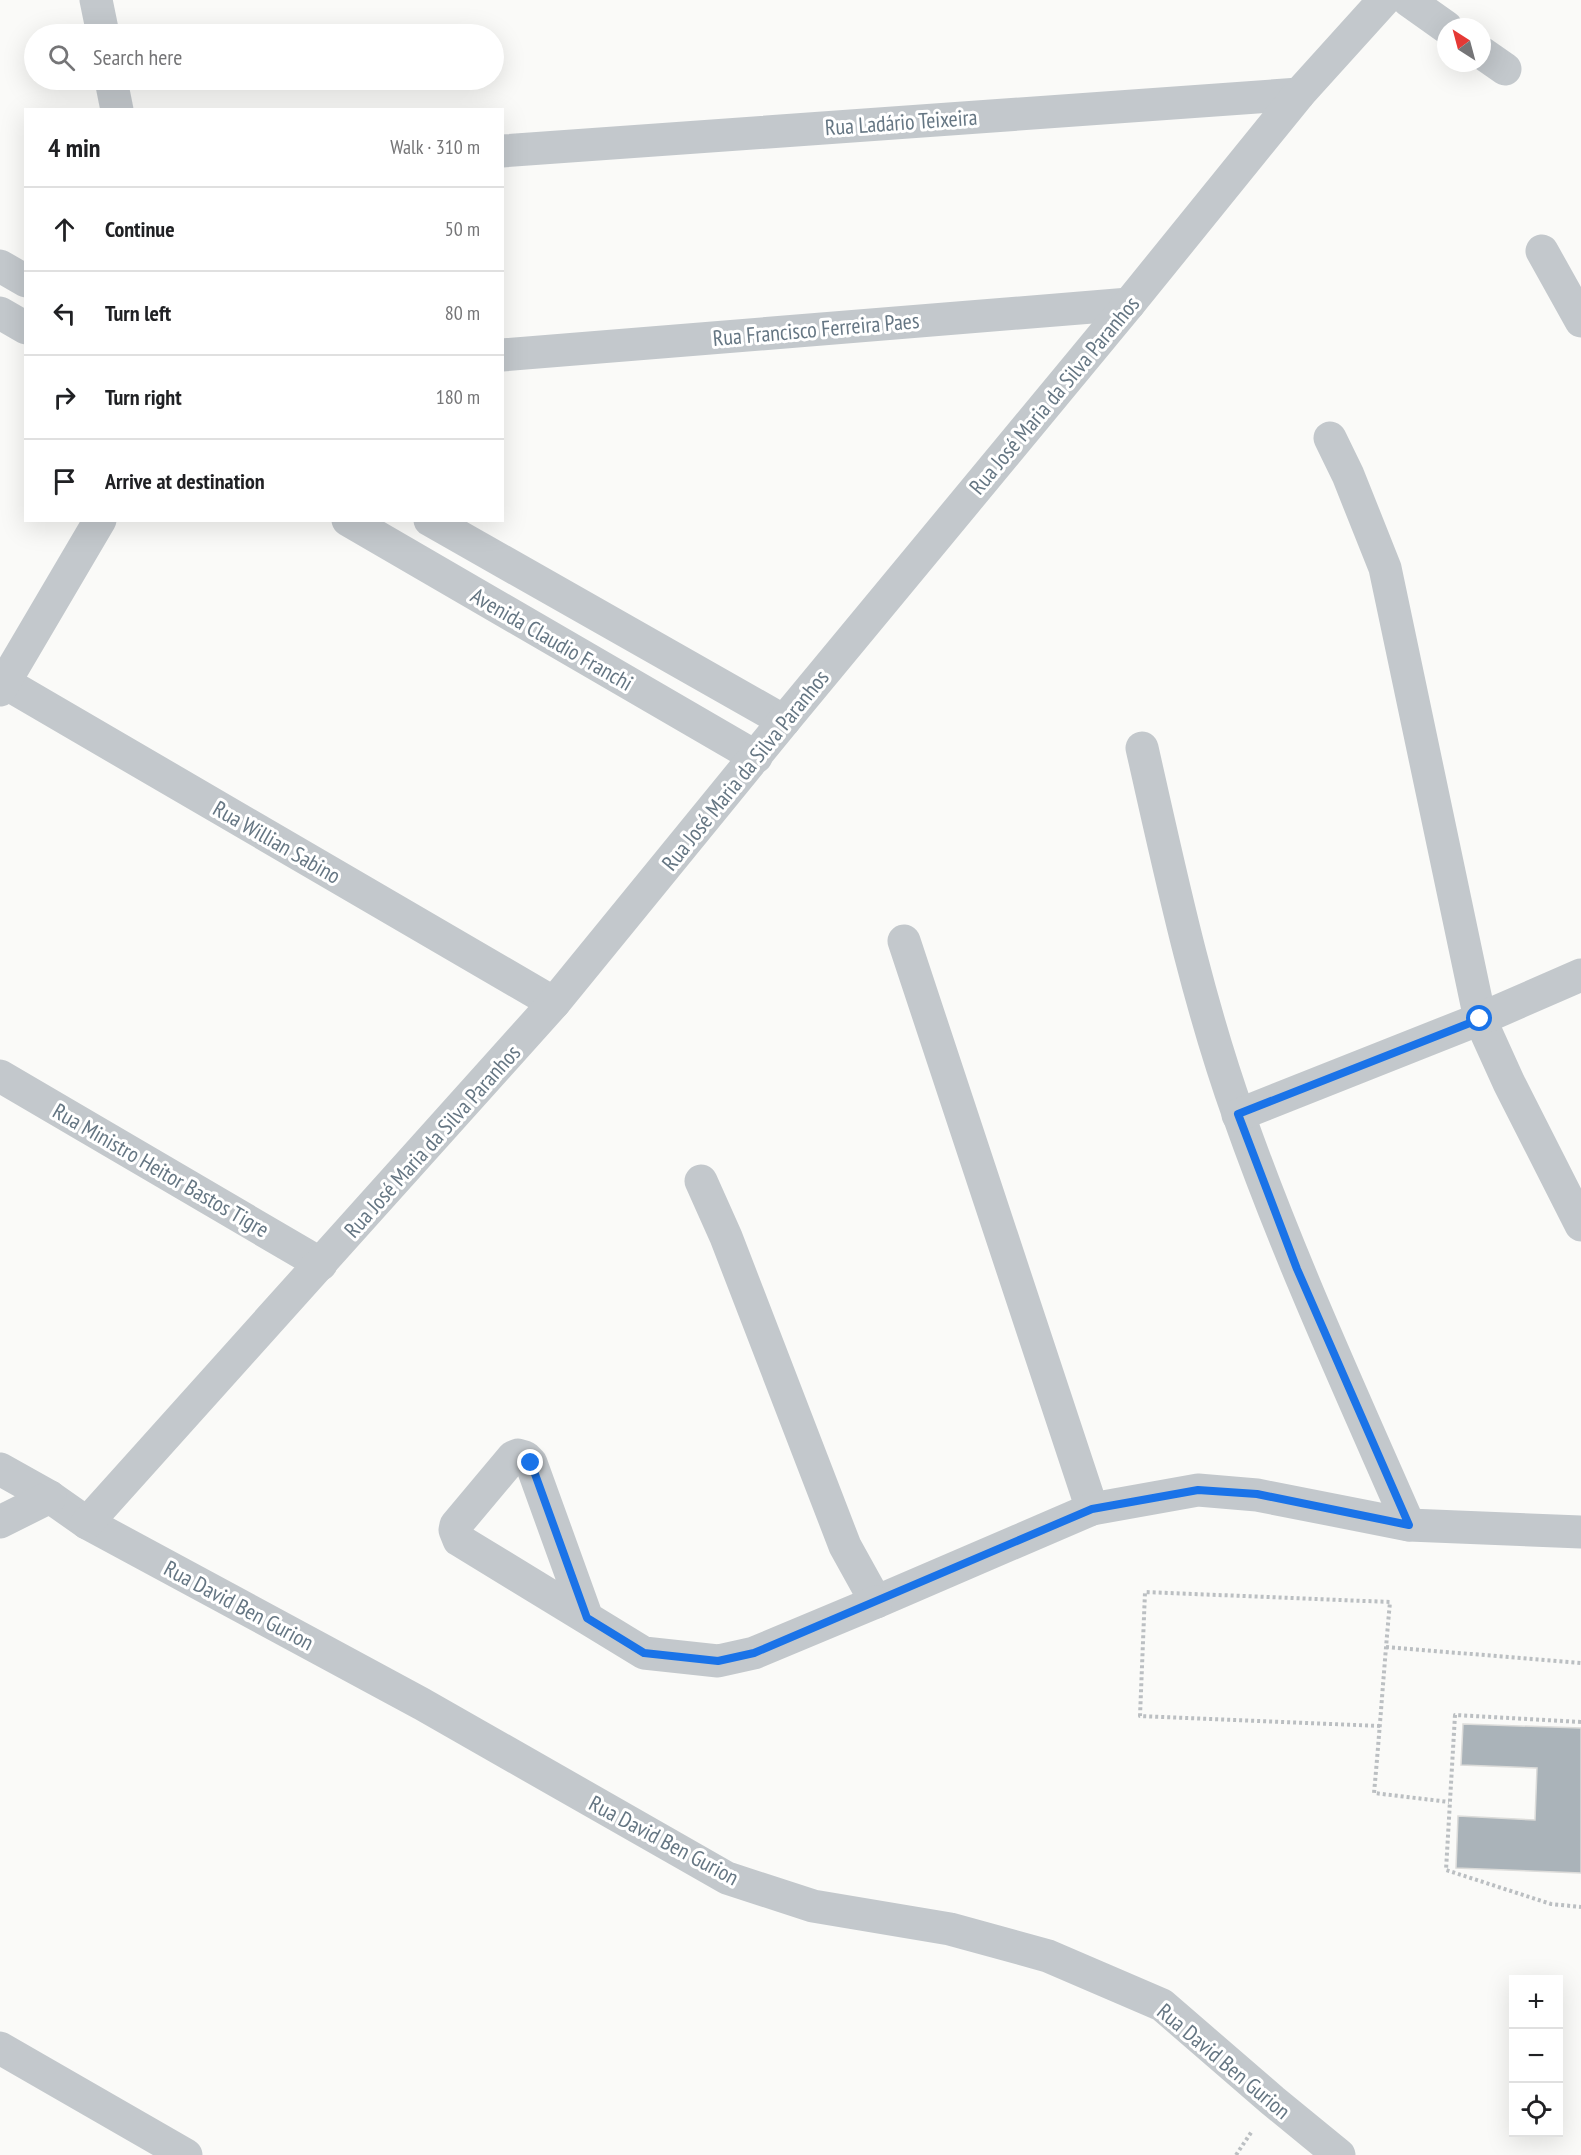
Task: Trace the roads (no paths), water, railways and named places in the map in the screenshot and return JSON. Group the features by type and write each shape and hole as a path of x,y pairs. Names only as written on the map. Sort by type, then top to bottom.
{"street":[{"path":"96,0 101,24"},
{"name":"Rua José Maria da Silva Paranhos","path":"87,1523 554,1003 1299,94 1384,0"},
{"path":"1408,0 1437,21"},
{"path":"113,90 117,108"},
{"name":"Rua Ladário Teixeira","path":"504,150 1299,94"},
{"path":"1542,251 1581,321"},
{"path":"0,266 24,280"},
{"name":"Rua Francisco Ferreira Paes","path":"504,355 1129,304"},
{"path":"0,313 24,327"},
{"path":"1330,438 1348,475 1385,568 1480,1019 1509,1083 1581,1225"},
{"path":"1,684 99,522"},
{"name":"Avenida Claudio Franchi","path":"351,522 756,757"},
{"name":"Avenida Claudio Franchi","path":"434,522 784,721"},
{"name":"Rua Willian Sabino","path":"1,684 554,1003"},
{"path":"1143,748 1176,897 1202,999 1238,1114 1297,1269 1409,1525"},
{"path":"904,941 1092,1509"},
{"path":"1238,1114 1480,1019 1581,975"},
{"name":"Rua Ministro Heitor Bastos Tigre","path":"0,1076 321,1264"},
{"path":"700,1181 730,1248 845,1546 876,1602"},
{"path":"587,1618 531,1463 525,1457 513,1456 456,1525 454,1530 459,1540 644,1653 718,1661 754,1653 1092,1509 1198,1490 1257,1494 1409,1525 1581,1532"},
{"name":"Rua David Ben Gurion","path":"0,1469 50,1497 87,1523 422,1704 727,1878 813,1906 950,1929 1048,1956 1162,2005 1339,2155"},
{"path":"0,1522 50,1497"},
{"path":"0,2048 186,2155"}]}
